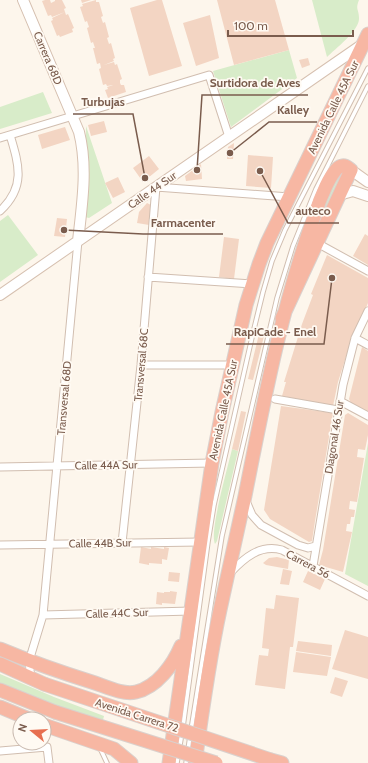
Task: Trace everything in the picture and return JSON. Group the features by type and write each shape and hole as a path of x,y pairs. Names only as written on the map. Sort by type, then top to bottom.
{"highway":[{"name":"Avenida Calle 45A Sur","path":"169,763 212,463 252,284 267,243 366,39"},
{"path":"195,763 207,679 270,369 282,318 300,256 319,204 335,170 342,166 349,168 340,195 282,318"},
{"path":"0,649 29,661 123,692 135,692 150,686 167,670 177,657 188,630"},
{"name":"Avenida Carrera 72","path":"1,665 44,684 277,761"},
{"name":"Avenida Carrera 72","path":"0,690 55,712 216,763"},
{"path":"0,708 12,713"},
{"path":"52,728 114,749 131,763"}],"street":[{"name":"Carrera 68D","path":"24,0 73,116"},
{"name":"Calle 44 Sur","path":"0,295 229,137 366,39"},
{"path":"0,138 209,76 229,137"},
{"name":"Transversal 68D","path":"31,678 29,661 43,615 84,191 84,155 79,132 73,116"},
{"path":"0,211 9,202 19,177 18,161 10,135"},
{"path":"349,168 368,182"},
{"path":"156,187 289,197"},
{"name":"Transversal 68C","path":"122,543 141,365 156,187"},
{"path":"340,195 353,191 368,196"},
{"path":"317,243 368,272"},
{"path":"148,277 252,284"},
{"name":"Diagonal 46 Sur","path":"313,566 346,369 356,338 368,311"},
{"path":"356,338 368,345"},
{"path":"141,365 233,365"},
{"path":"275,399 338,410"},
{"path":"340,401 368,416"},
{"name":"Calle 44A Sur","path":"0,467 212,463"},
{"name":"Carrera 56","path":"245,497 252,515 261,525 298,546 308,548 316,546"},
{"name":"Calle 44B Sur","path":"0,545 200,542"},
{"name":"Carrera 56","path":"228,574 250,554 270,548 282,550 368,596"},
{"name":"Calle 44C Sur","path":"43,615 191,610"},
{"path":"0,751 47,747 49,763"}],"lane":[{"path":"178,763 214,504 263,292 272,261 285,230 368,68"},
{"path":"186,763 222,536 277,298 293,246 316,189 368,86"},
{"path":"95,742 101,749 107,763"}],"green space":[{"path":"312,0 359,0 357,8 359,18 356,28 327,57"},
{"path":"289,50 297,78 231,127 213,71"},
{"path":"43,92 52,113 0,129 0,107"},
{"path":"86,126 112,203 89,218 85,217"},
{"path":"341,172 343,174 313,242 317,219 337,173"},
{"path":"8,215 38,255 0,282 0,221"},
{"path":"368,443 368,586 345,574"},
{"path":"232,449 238,451 217,541 215,544 214,537 217,513"},
{"path":"0,674 104,716 103,720 64,708 0,684"}],"building":[{"path":"50,0 51,3 55,0 62,0 66,8 64,9 65,12 52,17 51,15 48,16 42,1"},
{"path":"81,0 91,0 82,3"},
{"path":"96,0 96,2 99,2 103,16 101,17 103,23 105,22 109,37 107,38 109,44 111,43 115,58 113,59 114,61 104,65 114,62 115,65 117,64 122,79 120,80 120,83 121,85 124,85 126,92 108,98 105,90 108,89 107,87 113,85 103,85 99,69 101,68 100,63 97,64 93,48 95,48 93,42 91,43 87,28 89,27 87,21 85,22 80,7 83,6 82,4"},
{"path":"157,0 162,0 182,66 149,76 130,8"},
{"path":"217,0 275,0 289,50 234,65"},
{"path":"65,12 66,15 68,14 74,28 72,29 73,32 60,37 59,35 57,36 51,21 53,20 52,18"},
{"path":"210,15 219,58 196,66 183,23"},
{"path":"308,58 310,65 302,68 299,60"},
{"path":"104,121 107,132 91,136 88,125"},
{"path":"65,127 70,140 42,149 38,135"},
{"path":"234,143 233,159 227,159 228,147"},
{"path":"248,155 273,157 271,188 246,186"},
{"path":"149,156 159,169 143,182 133,168"},
{"path":"201,164 202,179 186,181 185,176"},
{"path":"118,177 125,192 113,198 105,183"},
{"path":"147,203 151,205 149,225 137,223 139,212"},
{"path":"57,218 67,219 65,237 54,236"},
{"path":"365,234 368,236 368,265 353,256"},
{"path":"224,237 239,239 234,279 219,277"},
{"path":"327,255 368,278 368,303 349,347 338,382 333,406 282,396 286,382 284,382 302,324 313,295 311,294"},
{"path":"259,334 264,336 253,380 248,379"},
{"path":"362,347 368,351 368,412 351,403 349,399"},
{"path":"281,406 333,413 312,541 309,542 270,519 264,510"},
{"path":"241,411 246,412 238,451 232,449"},
{"path":"348,413 368,425 368,435 365,450 358,449 357,457 364,458 357,502 350,501 349,509 355,510 354,517 351,517 350,524 347,524 346,531 352,532 343,572 319,565 323,550 345,415"},
{"path":"141,547 151,549 151,547 164,549 164,547 169,548 167,560 162,559 162,564 149,563 149,565 139,563"},
{"path":"277,557 289,560 288,569 266,565 263,563 269,558"},
{"path":"283,569 292,571 289,585 280,584"},
{"path":"308,571 325,579 320,590 303,582"},
{"path":"169,572 180,573 179,582 168,581"},
{"path":"170,591 177,592 175,604 156,604 157,592 164,593"},
{"path":"276,595 299,598 293,647 290,647 285,689 255,685 259,655 268,656 269,649 262,648 266,608 274,609"},
{"path":"345,630 368,637 368,679 332,669"},
{"path":"298,641 332,645 331,656 296,651"},
{"path":"296,652 331,657 327,676 293,672"},
{"path":"335,677 348,681 342,697 330,693"}],"place":[{"name":"Kalley","path":"230,153"},
{"name":"Surtidora de Aves","path":"197,170"},
{"name":"auteco","path":"260,171"},
{"name":"Turbujas","path":"145,178"},
{"name":"Farmacenter","path":"64,230"},
{"name":"RapiCade - Enel","path":"332,278"}]}
